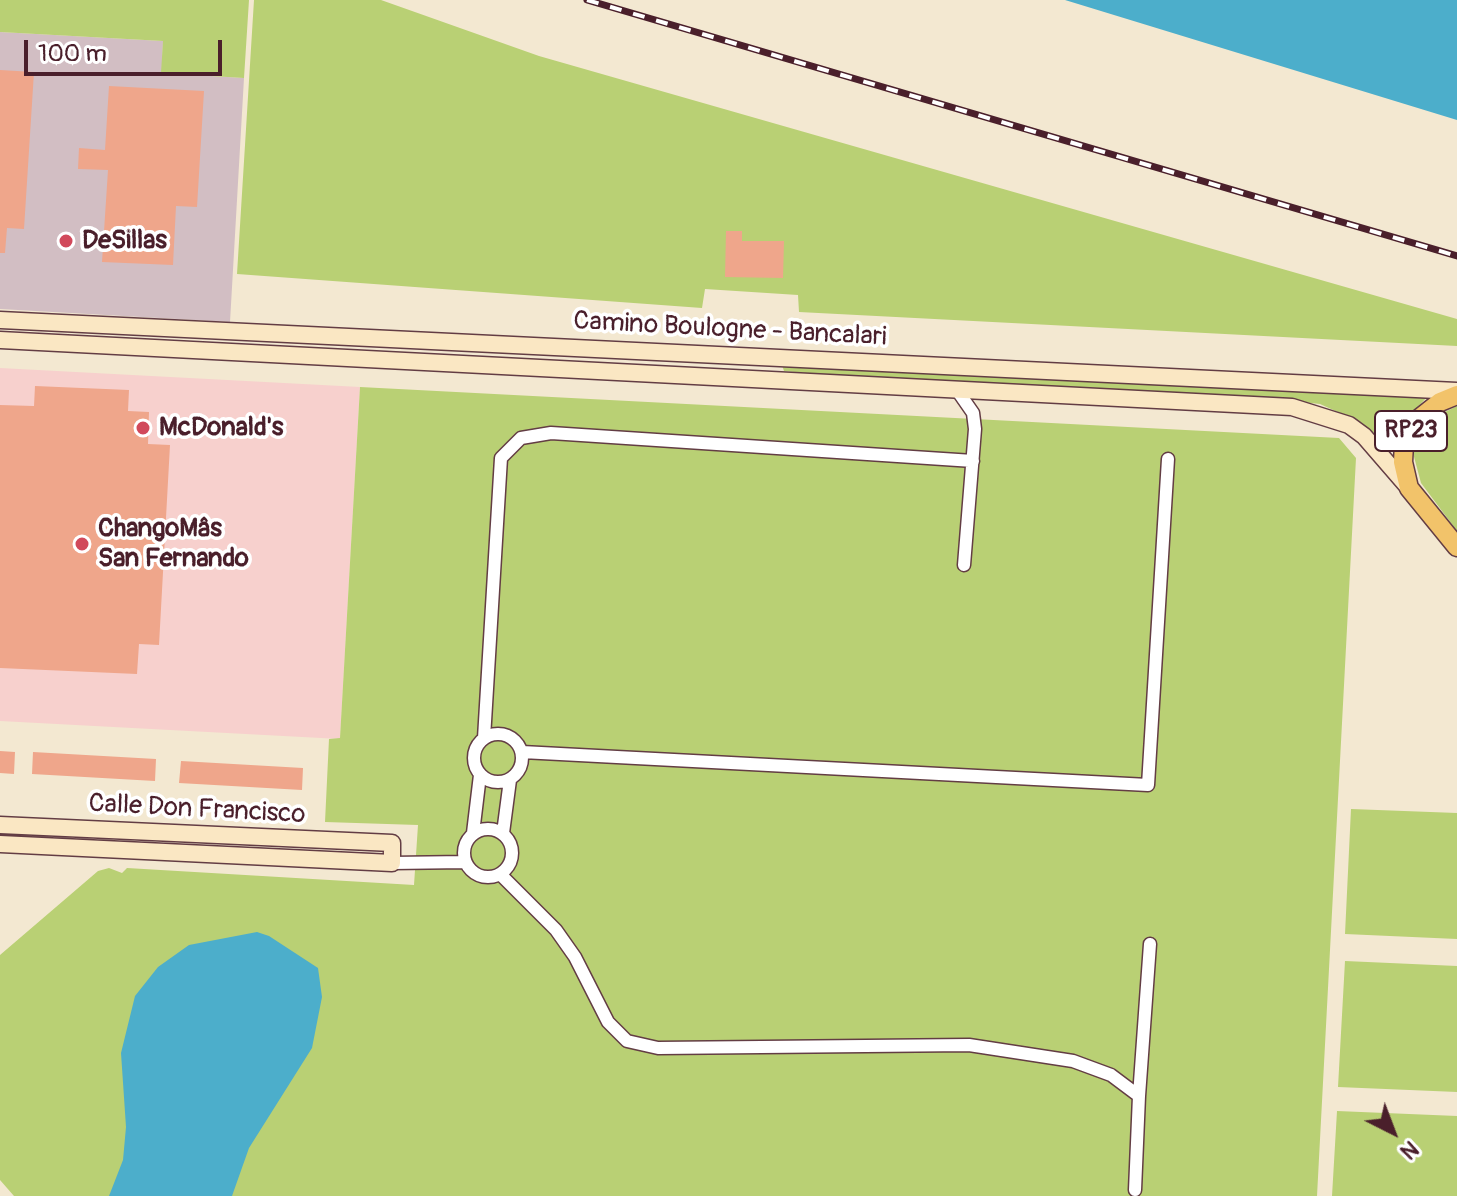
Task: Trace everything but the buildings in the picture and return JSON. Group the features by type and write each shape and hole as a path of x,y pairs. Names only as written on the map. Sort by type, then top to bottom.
{"main road":[{"name":"Camino Boulogne - Bancalari","path":"0,320 1457,393"},
{"name":"Camino Boulogne - Bancalari","path":"0,340 1292,407 1349,425 1364,436 1409,488"},
{"name":"RP23","path":"1457,393 1433,406 1416,421 1404,444 1403,462 1409,488 1457,547"},
{"name":"Calle Don Francisco","path":"0,825 392,843 392,863 0,844"}],"street":[{"path":"957,390 973,413 973,461 964,565"},
{"path":"465,862 464,846 473,833 480,775 475,751 484,738 501,458 521,438 551,433 973,461"},
{"path":"522,752 1148,785 1168,459"},
{"path":"392,863 465,862 483,877 500,874 512,854 503,833 510,780 521,768 522,752 507,735 484,738"},
{"path":"480,775 494,783 510,780"},
{"path":"473,833 488,828 503,833"},
{"path":"500,874 556,930 575,957 608,1022 627,1041 640,1046 990,1047 1073,1061 1111,1075 1139,1096"},
{"path":"1135,1190 1150,944"}],"shaded area":[{"path":"0,32 163,41 162,73 244,78 230,322 0,309"},
{"path":"0,368 360,387 340,739 0,721"}],"green space":[{"path":"0,0 249,0 244,78 161,73 163,41 0,32"},
{"path":"254,0 381,0 539,56 1457,319 1457,346 799,312 798,295 705,289 702,308 237,274"},
{"path":"782,365 1428,396 1410,415 1394,450 1362,423 1320,404 1254,397 860,378 784,371"},
{"path":"360,387 1339,438 1356,458 1317,1196 14,1196 0,1180 0,955 98,871 109,868 122,873 127,868 414,885 418,825 325,822 329,739 340,738"},
{"path":"1457,406 1457,531 1421,483 1413,453 1414,440 1429,420"},
{"path":"1351,809 1457,813 1457,939 1345,934"},
{"path":"1345,961 1457,966 1457,1092 1338,1087"},
{"path":"1337,1111 1457,1116 1457,1196 1332,1196"}],"water":[{"path":"1065,0 1457,0 1457,120"},
{"path":"257,932 269,936 318,968 322,997 312,1048 249,1148 232,1196 109,1196 123,1160 126,1127 121,1053 135,996 158,967 189,945"}],"railway":[{"path":"587,0 1457,256"}],"place":[{"name":"DeSillas","path":"66,241"},
{"name":"McDonald's","path":"143,428"},
{"name":"ChangoMâs San Fernando","path":"82,544"}]}
